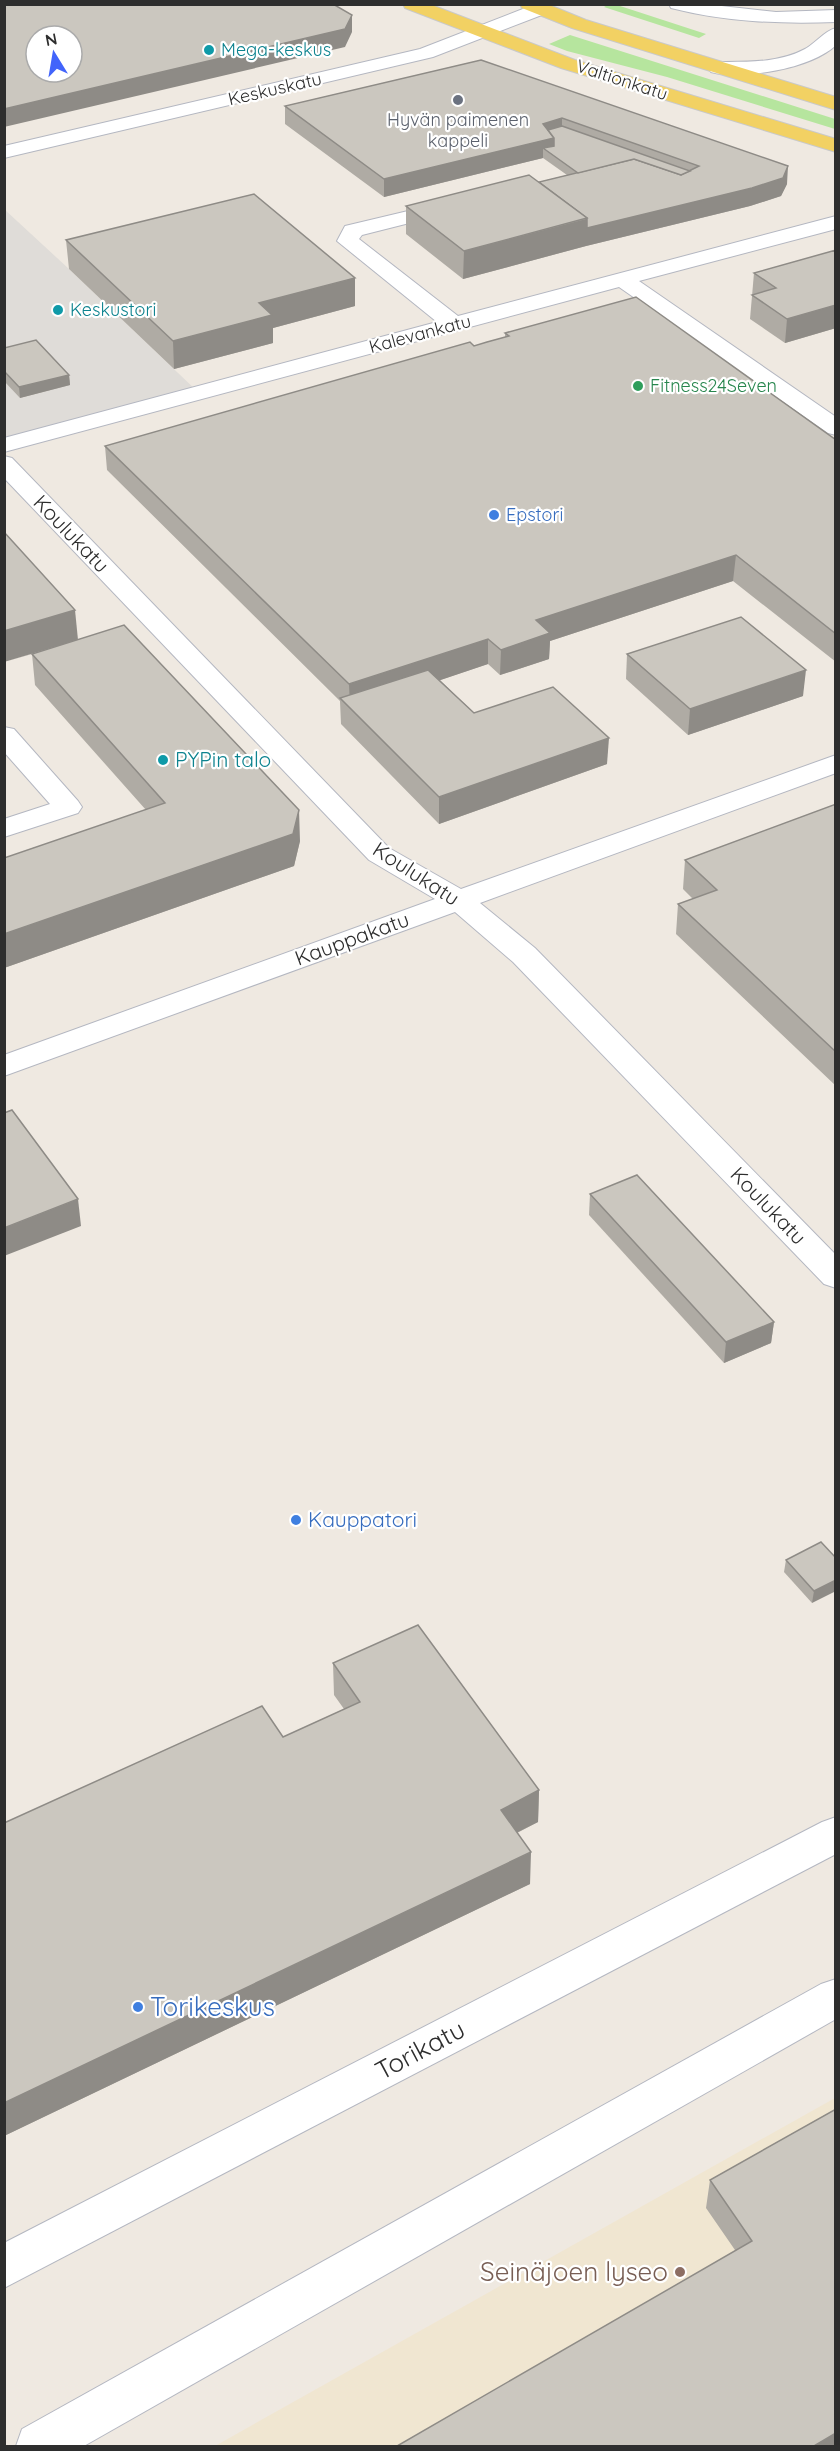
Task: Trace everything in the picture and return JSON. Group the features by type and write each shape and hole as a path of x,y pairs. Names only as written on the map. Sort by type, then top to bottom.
{"main road":[{"name":"Valtionkatu","path":"412,4 480,32 611,78 836,146"},
{"name":"Valtionkatu","path":"534,7 718,68 836,104"}],"street":[{"path":"678,4 712,14 766,18 836,16"},
{"name":"Keskuskatu","path":"4,152 426,53 480,32 534,7"},
{"path":"718,68 753,68 792,62 835,36"},
{"path":"455,325 348,241 353,231 467,202"},
{"name":"Kalevankatu","path":"4,445 836,222"},
{"path":"623,280 667,311 832,438"},
{"path":"667,311 673,330 783,408"},
{"name":"Koulukatu","path":"4,463 379,854 458,900 524,955 829,1259"},
{"path":"4,735 68,807 4,829"},
{"name":"Kauppakatu","path":"5,1065 836,763"},
{"name":"Torikatu","path":"4,2267 836,1834"},
{"path":"39,2446 836,1997"}],"shaded area":[{"name":"Keskustori","path":"4,209 199,393 5,445 5,381 21,398 69,385 5,359"},
{"name":"Seinäjoen lyseo","path":"835,2098 835,2446 215,2446"}],"green space":[{"path":"609,4 706,34 699,38 604,7"},
{"path":"570,35 835,119 835,129 667,77 567,51 549,44"}],"building":[{"name":"Mega-keskus","path":"4,4 333,4 352,15 345,29 4,109"},
{"path":"481,60 788,166 783,178 752,188 587,228 587,218 539,182 634,159 681,175 699,166 562,118 543,124 554,138 384,179 285,106"},
{"path":"562,126 690,171 681,175 634,159 578,173 543,148 554,146 554,138 548,130"},
{"path":"529,175 587,218 464,251 406,206"},
{"path":"254,194 355,278 259,303 272,315 173,341 66,240"},
{"path":"836,250 836,305 787,319 752,295 776,288 754,273"},
{"name":"Epstori","path":"636,297 836,440 836,634 736,555 536,620 550,633 501,650 488,639 349,684 105,446 470,342 474,346 509,336 505,333"},
{"path":"36,340 69,375 19,387 4,371 4,348"},
{"path":"4,532 75,610 4,631"},
{"path":"741,617 806,670 690,709 627,654"},
{"name":"PYPin talo","path":"124,625 299,810 293,834 4,934 4,858 165,803 32,654"},
{"path":"428,670 474,713 553,687 609,738 439,797 340,698"},
{"path":"836,804 836,1052 678,904 717,890 685,860"},
{"path":"12,1110 78,1199 4,1228 4,1113"},
{"path":"637,1175 774,1322 726,1342 590,1194"},
{"path":"821,1542 836,1558 836,1580 814,1591 786,1560"},
{"name":"Torikeskus","path":"418,1625 539,1790 501,1810 531,1852 4,2103 4,1823 262,1706 283,1737 360,1702 333,1663"},
{"path":"836,2109 836,2433 814,2446 397,2446 752,2241 710,2180"}],"place":[{"name":"Mega-keskus","path":"209,50"},
{"name":"Hyvän paimenen kappeli","path":"458,100"},
{"name":"Keskustori","path":"58,310"},
{"name":"Fitness24Seven","path":"638,386"},
{"name":"Epstori","path":"494,515"},
{"name":"PYPin talo","path":"163,760"},
{"name":"Kauppatori","path":"296,1520"},
{"name":"Torikeskus","path":"138,2007"},
{"name":"Seinäjoen lyseo","path":"680,2272"}]}
